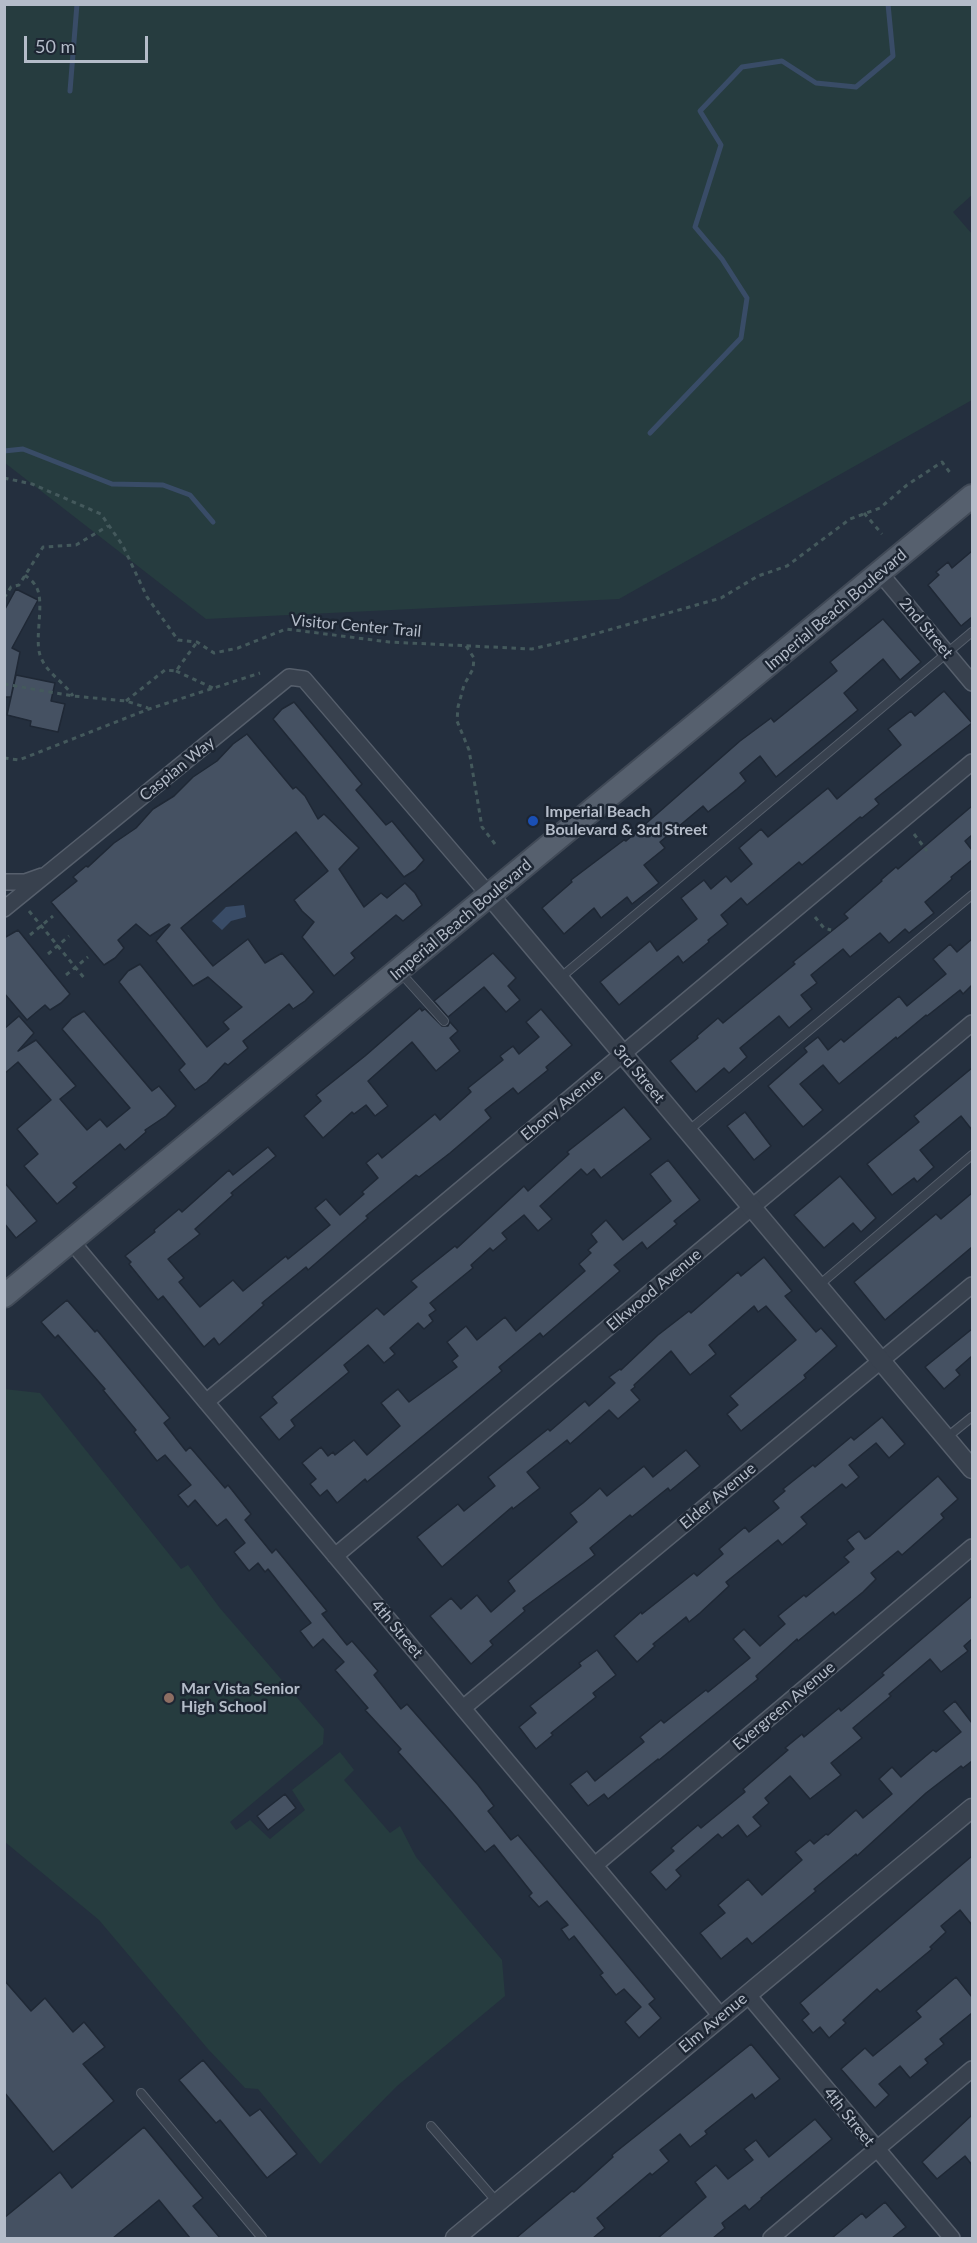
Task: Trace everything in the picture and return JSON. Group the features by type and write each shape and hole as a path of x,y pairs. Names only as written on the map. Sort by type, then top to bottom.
{"main road":[{"name":"Imperial Beach Boulevard","path":"4,1296 972,496"}],"street":[{"name":"2nd Street","path":"880,573 972,683"},
{"name":"Caspian Way","path":"4,909 289,678 304,679"},
{"name":"3rd Street","path":"304,679 490,896 972,1469"},
{"name":"Ebony Avenue","path":"206,1402 972,762"},
{"name":"Caspian Way","path":"4,882 25,882 53,871"},
{"name":"Elkwood Avenue","path":"335,1556 972,1023"},
{"name":"4th Street","path":"72,1242 722,2016"},
{"name":"Elder Avenue","path":"463,1708 972,1284"},
{"name":"Evergreen Avenue","path":"595,1865 972,1547"},
{"name":"Elm Avenue","path":"455,2238 972,1808"},
{"name":"4th Street","path":"747,1995 952,2238"},
{"path":"771,2238 972,2069"}],"lane":[{"path":"559,979 972,632"},
{"path":"688,1131 972,895"},
{"path":"399,971 444,1021"},
{"path":"818,1286 972,1155"},
{"path":"946,1438 972,1417"},
{"path":"141,2093 262,2238"},
{"path":"431,2126 498,2203"}],"path":[{"name":"Visitor Center Trail","path":"4,478 32,484 62,495 84,508 101,514 123,546 147,597 178,640 197,642 214,653 238,648 286,629 389,642 532,649 584,637 721,598 758,576 788,566 850,519 880,508 907,484 942,462 951,474"},
{"path":"864,513 882,534"},
{"path":"4,598 11,587 19,585 43,546 76,545 108,526"},
{"path":"25,575 37,586 40,610 37,640 40,655 46,668 73,696"},
{"path":"176,671 197,642"},
{"path":"466,646 474,658 473,669 464,685 457,721 469,750 482,827 495,844"},
{"path":"126,701 165,670 176,671 215,689"},
{"path":"4,758 19,760 149,709 215,689 260,672"},
{"path":"4,684 73,696 126,701 149,709"},
{"path":"914,834 927,851"},
{"path":"29,911 86,979"},
{"path":"30,935 53,916"},
{"path":"814,917 824,928 831,930"},
{"path":"48,954 69,936"},
{"path":"66,975 88,957"}],"green space":[{"path":"4,5 972,5 972,195 953,212 972,234 972,400 619,599 206,619 5,463"},
{"path":"4,1389 40,1393 181,1569 188,1565 219,1607 324,1729 323,1744 230,1822 236,1830 250,1820 270,1839 305,1810 292,1790 340,1752 354,1770 344,1780 390,1833 400,1826 416,1857 502,1960 505,1996 397,2086 320,2164 258,2089 245,2088 208,2049 99,1920 5,1842"}],"water":[{"path":"244,905 246,917 231,921 222,930 212,921 226,907"}],"building":[{"path":"972,551 972,617 961,626 928,585 939,575 936,572 948,562 952,568"},
{"path":"16,589 38,600 12,648 20,652 11,697 4,697 4,611"},
{"path":"883,619 921,662 900,680 883,659 844,693 858,710 776,777 760,756 740,773 746,781 737,789 708,812 703,806 660,842 665,848 644,865 659,883 632,904 627,897 601,918 594,908 564,934 542,908 572,882 571,880 624,840 626,841 740,741 771,718 774,722 837,671 830,662"},
{"path":"16,675 55,683 51,701 65,704 58,732 30,726 31,721 7,715"},
{"path":"944,691 972,723 875,799 879,804 802,865 799,862 747,905 741,898 721,915 728,924 708,940 709,942 683,963 678,956 619,1005 600,982 650,941 657,951 697,919 681,898 704,880 711,889 726,876 731,882 752,864 739,848 761,829 768,837 828,788 837,799 901,745 888,729 911,711 915,716"},
{"path":"294,702 362,784 356,790 386,825 392,821 424,860 415,870 404,877 273,719 282,709"},
{"path":"247,734 293,789 296,787 305,796 318,819 324,814 359,848 339,869 364,907 381,893 387,898 405,883 422,905 403,921 396,915 351,953 355,958 334,976 302,937 314,922 294,900 328,871 296,832 181,928 213,966 248,939 265,963 282,953 314,992 293,1009 289,1004 243,1041 248,1048 228,1065 225,1063 207,1082 195,1090 179,1070 185,1064 119,982 128,971 140,964 207,1047 229,1029 223,1022 242,1007 208,977 193,986 156,941 169,924 150,936 136,924 118,940 124,948 104,965 51,902 77,881 73,877 136,828 153,809 174,796 193,777 217,761 233,744"},
{"path":"972,806 972,835 965,841 972,850 972,860 925,902 934,913 909,933 905,929 889,943 880,933 850,957 843,949 811,975 817,983 801,995 812,1009 789,1028 779,1016 740,1048 747,1057 729,1073 724,1068 696,1092 670,1061 718,1018 723,1023 795,964 793,962 848,918 844,914 881,880 896,867 898,869"},
{"path":"18,930 70,994 50,1010 45,1005 27,1020 4,993 4,938"},
{"path":"972,939 972,985 963,994 960,990 897,1039 896,1037 839,1084 823,1065 800,1084 823,1110 803,1127 768,1086 807,1052 804,1048 818,1037 828,1050 841,1039 844,1042 899,996 907,1006 946,974 933,959 950,944 957,952"},
{"path":"493,953 516,978 508,986 520,1000 506,1012 484,987 448,1017 434,1001"},
{"path":"420,1008 422,1011 425,1009 442,1026 448,1026 450,1022 458,1031 450,1038 460,1051 436,1071 412,1042 368,1081 388,1106 375,1116 366,1105 354,1114 352,1112 323,1138 304,1116 321,1101 316,1095"},
{"path":"541,1009 572,1045 546,1067 548,1070 518,1094 513,1088 485,1110 491,1118 450,1153 419,1177 416,1175 366,1216 368,1218 308,1270 306,1267 262,1303 264,1305 219,1345 214,1338 204,1347 163,1296 158,1300 129,1264 131,1262 125,1256 155,1232 154,1230 179,1209 182,1212 229,1170 233,1175 268,1147 276,1156 231,1193 233,1195 195,1229 200,1234 168,1259 184,1278 179,1282 200,1307 233,1280 243,1291 286,1256 288,1259 330,1225 315,1208 326,1199 340,1215 364,1194 362,1192 378,1178 366,1163 378,1153 382,1158 435,1114 440,1120 471,1092 468,1088 503,1060 500,1056 513,1046 519,1054 539,1037 526,1022"},
{"path":"84,1011 152,1091 159,1086 176,1106 145,1130 146,1132 125,1150 120,1144 73,1183 77,1187 57,1204 24,1166 38,1154 17,1129 51,1100 18,1062 4,1074 4,1029 19,1016 34,1033 18,1051 36,1040 76,1086 60,1099 87,1130 100,1119 107,1127 130,1108 62,1029 72,1018"},
{"path":"972,1068 972,1130 961,1116 920,1150 934,1167 917,1182 914,1178 892,1195 867,1164 919,1122 914,1116"},
{"path":"624,1107 651,1139 601,1178 594,1169 587,1175 581,1169 540,1206 552,1219 538,1231 524,1215 502,1233 507,1239 493,1251 490,1248 471,1265 473,1268 430,1303 436,1310 429,1315 433,1321 424,1329 418,1323 390,1348 395,1354 384,1363 368,1345 344,1365 349,1372 291,1420 295,1426 279,1440 260,1417 277,1403 272,1397 377,1308 384,1315 417,1287 411,1281 455,1246 457,1248 524,1186 528,1191 569,1154 567,1152"},
{"path":"745,1112 771,1146 754,1160 727,1126"},
{"path":"668,1160 700,1200 674,1221 677,1224 647,1249 642,1242 614,1265 620,1271 543,1337 540,1333 499,1367 502,1371 367,1482 365,1479 337,1503 327,1490 320,1496 310,1484 316,1479 302,1463 321,1447 328,1456 333,1452 335,1455 354,1440 367,1455 400,1426 381,1403 398,1389 409,1402 457,1367 452,1361 458,1356 447,1342 466,1326 477,1340 505,1317 516,1331 585,1271 579,1264 591,1253 588,1250 597,1242 591,1234 606,1220 623,1240 671,1201 650,1174"},
{"path":"840,1176 876,1218 861,1232 853,1223 824,1248 794,1215"},
{"path":"4,1182 37,1221 16,1238 4,1223"},
{"path":"972,1193 972,1247 885,1320 854,1282 936,1214 941,1219"},
{"path":"764,1257 792,1291 785,1296 816,1332 821,1328 837,1346 804,1375 806,1378 741,1431 727,1414 738,1405 730,1396 796,1340 766,1306 758,1312 754,1306 709,1345 716,1354 690,1375 671,1351 634,1385 635,1387 631,1390 640,1400 618,1419 609,1410 570,1444 567,1440 527,1472 540,1488 513,1509 512,1507 442,1567 417,1537 458,1504 464,1511 495,1486 488,1477 548,1429 550,1431 585,1401 589,1406 615,1383 609,1377 621,1370 658,1335 689,1311 691,1313 738,1272 741,1276"},
{"path":"67,1300 95,1332 97,1330 170,1418 164,1423 186,1451 190,1447 225,1488 228,1485 251,1514 245,1520 272,1553 276,1549 327,1611 322,1614 347,1645 352,1641 378,1671 374,1675 401,1709 407,1704 478,1785 494,1806 488,1811 511,1840 518,1835 655,1999 649,2004 661,2018 639,2038 625,2022 641,2007 624,1989 616,1995 600,1975 603,1973 574,1936 569,1940 561,1929 568,1925 547,1901 539,1907 529,1896 532,1893 494,1845 485,1852 398,1752 401,1749 365,1710 368,1708 335,1670 344,1662 323,1639 313,1648 300,1631 311,1623 268,1569 265,1572 258,1563 249,1571 234,1552 245,1543 226,1519 217,1526 195,1500 188,1507 178,1495 191,1485 165,1455 157,1461 134,1432 136,1430 103,1390 105,1389 58,1335 55,1338 41,1322"},
{"path":"972,1329 972,1356 956,1370 960,1375 944,1389 925,1367"},
{"path":"882,1417 905,1444 889,1458 876,1443 849,1465 859,1477 846,1488 842,1484 801,1517 807,1524 782,1545 778,1540 726,1582 729,1586 700,1613 689,1622 686,1617 653,1644 655,1646 637,1662 614,1636 641,1612 642,1614 694,1573 697,1576 723,1554 719,1549 745,1527 749,1532 779,1508 773,1501 785,1491 783,1489 813,1465 815,1467 851,1437 854,1440"},
{"path":"686,1450 700,1466 670,1491 668,1488 632,1517 630,1515 590,1548 595,1555 523,1608 525,1611 490,1641 493,1645 471,1664 430,1616 451,1598 461,1609 477,1595 491,1612 515,1591 508,1581 577,1522 570,1513 600,1488 607,1496 644,1466 653,1477"},
{"path":"938,1476 958,1499 941,1514 944,1518 902,1555 898,1551 871,1573 876,1579 863,1592 835,1615 833,1612 798,1641 797,1639 756,1676 758,1679 659,1760 608,1799 604,1794 588,1806 570,1784 587,1771 595,1781 644,1742 640,1737 661,1720 664,1723 750,1658 733,1639 744,1629 760,1646 785,1624 778,1616 804,1595 806,1597 849,1562 844,1557 854,1549 847,1540 859,1531 865,1539 870,1536"},
{"path":"972,1596 972,1639 964,1646 968,1651 941,1672 930,1659 853,1728 862,1738 831,1763 841,1775 810,1799 790,1776 765,1798 769,1803 753,1817 761,1826 747,1837 738,1825 722,1838 718,1834 676,1870 681,1876 666,1890 650,1872 674,1851 671,1848 698,1825 701,1828 745,1792 743,1789 788,1750 785,1748 802,1734 804,1737 839,1708 841,1711"},
{"path":"597,1650 616,1675 593,1693 596,1697 551,1733 553,1735 536,1749 519,1727 536,1713 530,1706 581,1666 579,1663"},
{"path":"955,1701 972,1723 972,1761 963,1768 961,1766 926,1793 857,1856 856,1854 814,1889 816,1891 752,1944 747,1938 721,1959 700,1933 725,1913 718,1905 748,1879 762,1895 802,1860 795,1852 810,1840 814,1844 826,1834 828,1835 856,1810 863,1818 892,1794 879,1779 892,1767 901,1777 933,1750 936,1752 961,1732 943,1711"},
{"path":"285,1794 296,1808 268,1830 257,1816"},
{"path":"972,1856 972,1925 960,1910 941,1926 946,1932 930,1947 932,1949 880,1992 877,1989 843,2020 846,2023 829,2038 820,2027 813,2033 802,2020 809,2014 800,2003"},
{"path":"956,1977 972,1997 972,2013 940,2039 944,2044 925,2059 928,2063 910,2078 900,2066 879,2084 889,2095 875,2108 841,2069 865,2048 873,2056 921,2017 916,2011"},
{"path":"4,1980 31,2011 45,1998 73,2032 84,2022 105,2047 83,2064 114,2101 53,2152 4,2092"},
{"path":"751,2044 780,2079 755,2099 752,2094 705,2131 707,2134 690,2147 680,2134 660,2150 669,2161 652,2175 650,2173 597,2218 605,2228 593,2238 516,2238 572,2191 574,2192 613,2157 612,2155"},
{"path":"203,2060 250,2116 260,2109 297,2154 267,2178 220,2120 216,2123 179,2080"},
{"path":"972,2115 972,2165 965,2156 937,2179 922,2162"},
{"path":"815,2119 832,2139 749,2210 745,2205 722,2223 725,2228 713,2238 658,2238 706,2197 695,2182 716,2165 728,2179 753,2160 744,2149 756,2140 769,2157"},
{"path":"144,2127 203,2198 193,2206 220,2238 190,2238 159,2200 113,2238 4,2238 4,2218 60,2172 72,2188"},
{"path":"885,2202 906,2227 892,2238 832,2238 862,2213 866,2218"}],"waterway":[{"path":"70,91 77,4"},
{"path":"650,433 741,338 747,298 722,259 695,227 721,145 700,111 742,67 782,61 816,83 856,87 893,56 888,4"},
{"path":"4,451 23,449 112,484 163,485 190,495 213,522"}],"place":[{"name":"Imperial Beach Boulevard & 3rd Street","path":"533,821"},
{"name":"Mar Vista Senior High School","path":"169,1698"}]}
